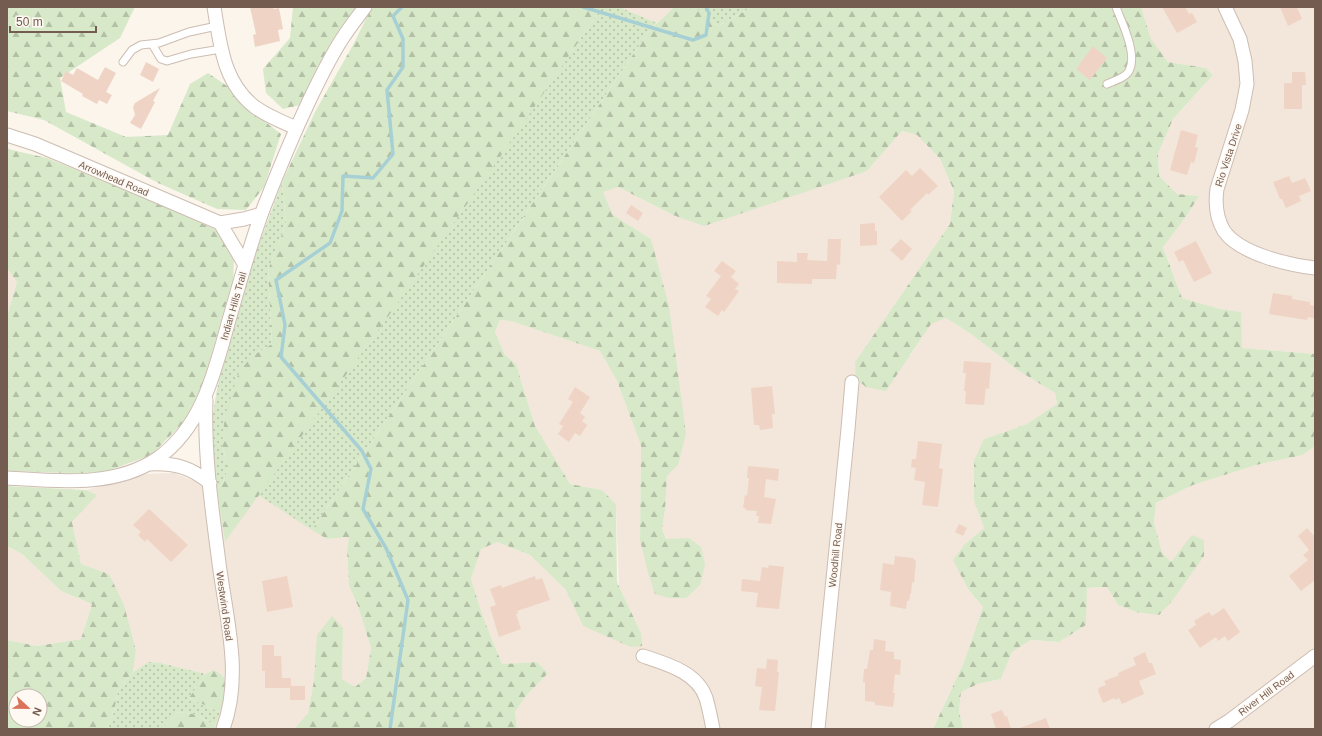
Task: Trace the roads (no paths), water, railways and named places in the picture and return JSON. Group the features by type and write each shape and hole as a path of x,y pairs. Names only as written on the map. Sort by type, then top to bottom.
{"street":[{"path":"214,7 221,49 231,77 248,100 261,110 296,128"},
{"name":"Indian Hills Trail","path":"7,478 71,481 111,477 137,470 150,464 179,439 198,412 206,397 261,214 296,128 326,68 342,40 365,7"},
{"name":"Rio Vista Drive","path":"1225,7 1240,39 1245,61 1247,84 1242,110 1217,189 1215,200 1217,215 1221,225 1229,236 1250,250 1273,259 1295,265 1315,268"},
{"name":"Arrowhead Road","path":"7,135 35,144 220,223"},
{"path":"245,265 220,223 244,219 261,214"},
{"name":"Woodhill Road","path":"818,729 852,382"},
{"name":"Westwind Road","path":"206,397 206,448 233,666 230,701 223,729"},
{"path":"150,464 166,463 184,467 199,474 210,483"},
{"path":"643,656 681,671 692,678 699,685 706,697 713,729"},
{"name":"River Hill Road","path":"1216,729 1229,721 1315,656"}],"lane":[{"path":"1107,84 1119,79 1128,72 1132,61 1130,47 1116,7"},
{"path":"123,62 132,50 141,45 159,43 189,32 217,26"},
{"path":"152,44 161,59 167,61 191,54 221,49"}],"waterway":[{"path":"390,729 408,600 386,548 363,509 371,469 362,451 281,357 285,325 276,280 330,243 342,211 343,176 373,178 393,154 387,90 403,67 403,39 393,16 402,7"},
{"path":"583,7 693,40 706,35 709,13 706,7"}]}
